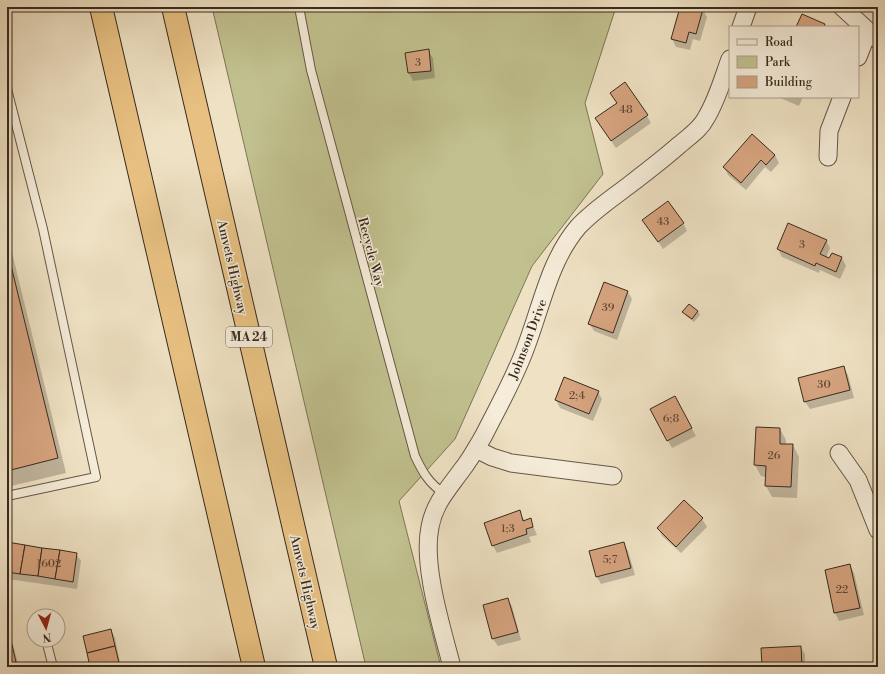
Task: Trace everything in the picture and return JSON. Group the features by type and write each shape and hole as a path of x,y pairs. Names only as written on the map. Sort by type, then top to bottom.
{"highway":[{"path":"101,7 254,667"},
{"name":"Amvets Highway","path":"172,7 326,667"}],"street":[{"path":"741,26 748,7"},
{"path":"842,7 873,36 859,56"},
{"name":"Johnson Drive","path":"452,667 439,613 428,555 428,541 433,515 444,493 461,472 476,449 521,361 554,266 566,243 580,226 602,205 659,162 699,128 706,119 715,99 729,61"},
{"path":"828,158 829,131 842,98"},
{"path":"476,449 492,458 511,463 612,476"},
{"path":"839,454 858,480 878,530"}],"lane":[{"name":"Recycle Way","path":"299,7 311,70 415,456 427,479 436,488 444,493"},
{"path":"7,89 42,229 96,477 7,496"},
{"path":"48,648 53,667"}],"green space":[{"path":"212,7 616,7 585,103 603,174 532,266 455,439 399,501 441,667 366,667"}],"building":[{"path":"680,7 697,7 703,9 696,34 689,32 686,43 671,39"},
{"path":"802,14 825,24 824,26 796,26"},
{"path":"429,49 431,71 408,73 405,53"},
{"path":"625,82 648,115 611,141 595,118 617,103 610,93"},
{"path":"878,118 878,128 873,125"},
{"path":"752,134 775,155 766,165 761,160 741,183 723,167"},
{"path":"668,201 684,223 658,242 642,220"},
{"path":"788,223 827,240 820,254 829,258 832,253 842,257 836,272 816,263 815,266 777,249"},
{"path":"7,249 58,458 7,471"},
{"path":"604,282 628,291 613,333 588,324"},
{"path":"689,304 698,311 692,319 682,312"},
{"path":"844,366 850,390 804,402 798,378"},
{"path":"564,377 599,391 589,414 555,400"},
{"path":"675,396 692,428 667,441 650,409"},
{"path":"756,427 780,428 780,444 793,444 791,487 765,486 766,466 754,465"},
{"path":"684,500 703,518 676,547 657,528"},
{"path":"520,510 523,521 531,518 533,527 526,529 527,534 492,546 484,523"},
{"path":"7,542 25,545 20,574 7,572"},
{"path":"624,542 631,568 596,577 589,551"},
{"path":"25,545 42,548 38,576 20,574"},
{"path":"42,548 60,550 55,579 38,576"},
{"path":"60,550 77,553 73,582 55,579"},
{"path":"850,564 860,608 834,613 825,570"},
{"path":"508,598 518,632 492,639 483,605"},
{"path":"7,629 12,645 7,646"},
{"path":"111,629 115,646 87,653 83,636"},
{"path":"12,645 16,662 7,664 7,646"},
{"path":"115,646 119,663 103,667 90,667 87,653"},
{"path":"801,646 802,667 762,667 761,648"},
{"path":"16,662 18,667 7,667 7,664"},
{"path":"118,663 119,667 103,667"}]}
